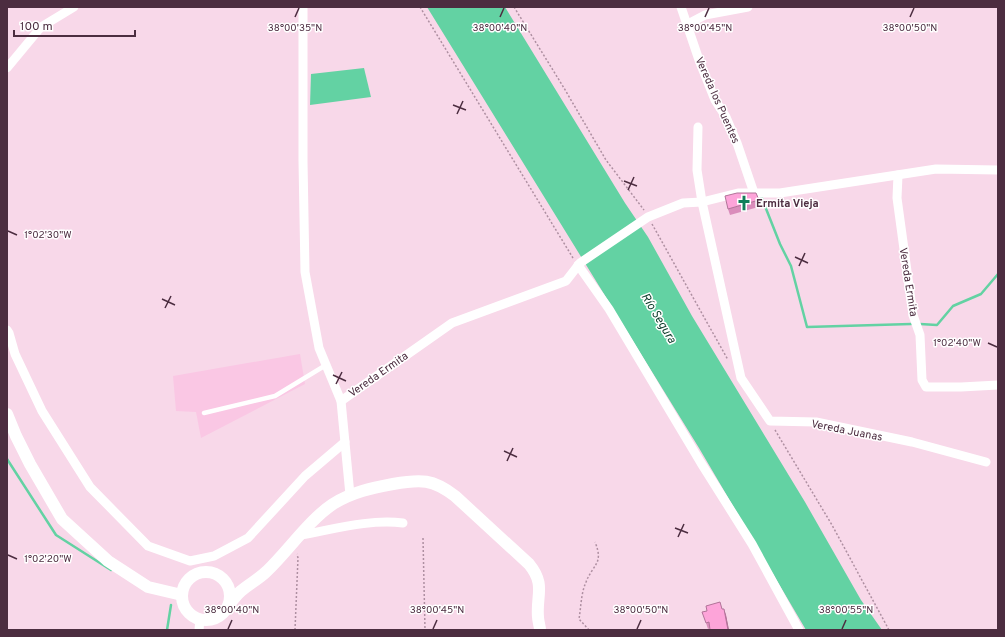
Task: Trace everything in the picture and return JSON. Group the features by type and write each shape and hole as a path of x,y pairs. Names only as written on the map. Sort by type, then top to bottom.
{"main road":[{"path":"7,414 30,464 62,520 108,561 148,587 182,595"},
{"path":"257,579 245,582 235,581 213,573 201,572 190,578 184,588 182,595 184,606 199,625 221,615 240,591 251,584 266,572 320,516 333,505 350,495 368,489 399,483 422,481 432,482 442,486 455,496 529,564 536,573 540,585 538,618 540,630"},
{"path":"213,573 226,581 231,596 229,605"}],"street":[{"path":"7,67 41,27 74,7"},
{"name":"Vereda Ermita","path":"303,7 305,272 319,348 341,401 452,322 566,281 579,264 648,217 683,203 702,202 738,194 780,193 938,169 998,170"},
{"name":"Vereda los Puentes","path":"681,7 698,60 715,100 726,116 754,193"},
{"path":"686,25 705,15 748,7"},
{"path":"698,127 697,170 702,202"},
{"name":"Vereda Ermita","path":"898,175 898,198 913,315 920,335 922,380 926,387 998,385"},
{"name":"Vereda Juanas","path":"702,202 741,378 770,421 816,422 912,442 986,462"},
{"path":"579,264 608,309 696,456 752,544 799,630"},
{"path":"7,330 15,354 42,411 90,488 148,546 190,561 214,556 248,538 305,476 345,442"},
{"path":"341,401 350,495"},
{"path":"301,535 372,523 403,523"}],"lane":[{"path":"204,413 275,396 326,365"}],"path":[{"path":"420,7 579,264"},
{"path":"514,7 606,160 648,217"},
{"path":"423,538 425,630"},
{"path":"589,630 579,619 585,582 599,559 599,552 595,542"},
{"path":"291,545 296,551 298,558 295,630"}],"shaded area":[{"path":"300,354 305,384 201,438 196,412 176,411 173,376"}],"water":[{"name":"Río Segura","path":"427,7 505,7 625,203 648,237 692,316 805,502 861,600 882,630 806,630 699,448"},
{"path":"364,68 371,97 310,105 311,74"}],"building":[{"path":"737,193 756,193 759,200 728,209 725,196"},
{"path":"720,602 722,609 724,609 728,630 710,630 709,622 706,623 702,612 707,611 706,606"}],"waterway":[{"path":"761,196 780,244 791,266 807,327 911,324"},
{"path":"920,324 937,325 953,306 981,294 998,274"},
{"path":"7,459 56,535 111,570"},
{"path":"167,630 171,605"}],"place":[{"name":"Ermita Vieja","path":"744,203"}]}
